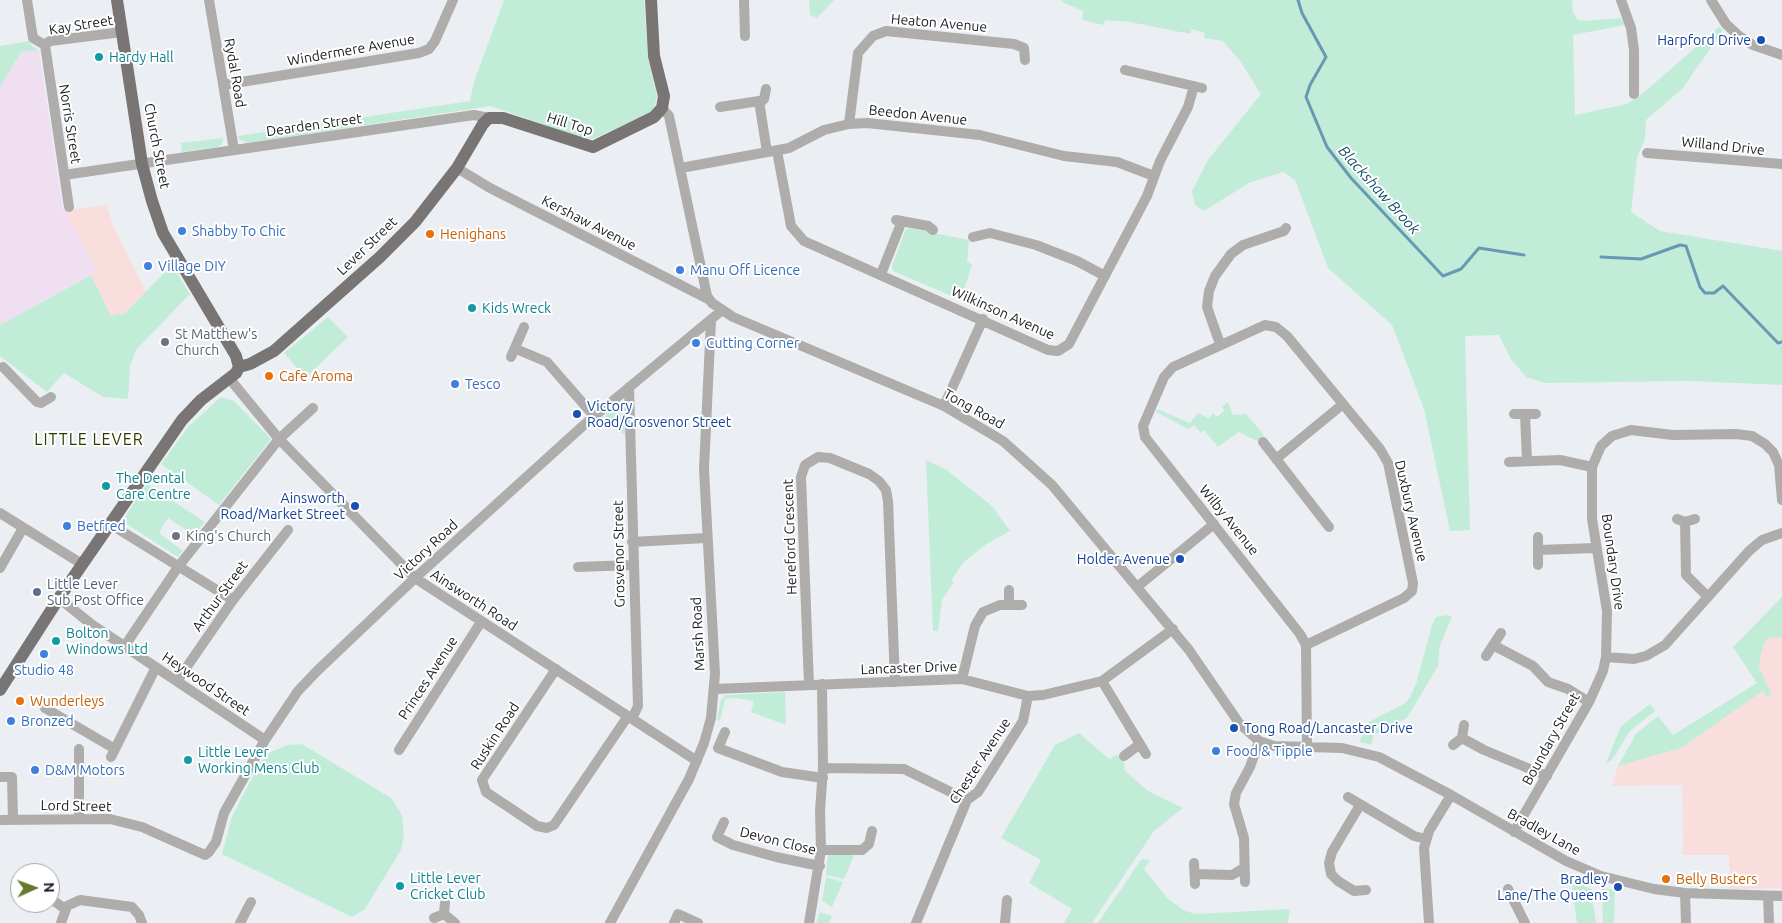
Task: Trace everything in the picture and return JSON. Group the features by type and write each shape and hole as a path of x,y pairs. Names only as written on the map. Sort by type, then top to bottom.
{"main road":[{"name":"Church Street","path":"117,0 142,164 164,233 236,356 239,367"},
{"path":"651,0 654,56 664,96 662,108"},
{"name":"Hill Top","path":"489,118 503,118 593,147 654,117 662,108"},
{"name":"Lever Street","path":"239,367 250,364 274,351 380,257 414,222 457,168 489,118"},
{"path":"0,690 59,598 182,420 201,400 229,378 239,367"}],"street":[{"path":"27,0 33,38 45,45"},
{"name":"Rydal Road","path":"209,0 234,150"},
{"name":"Windermere Avenue","path":"223,86 419,53 428,49 434,41 453,0"},
{"path":"744,0 745,36"},
{"path":"1621,0 1631,28 1634,50 1631,88"},
{"path":"1711,0 1726,24 1739,36 1753,45 1782,55"},
{"name":"Heaton Avenue","path":"849,124 858,52 873,36 901,31 1014,44 1024,48 1025,60"},
{"name":"Kay Street","path":"45,45 50,41 122,32"},
{"name":"Norris Street","path":"45,45 69,207"},
{"name":"Wilkinson Avenue","path":"760,103 791,226 797,234 804,240 983,319 1048,350 1063,349 1070,344 1147,196 1154,176 1198,87 1126,70 1124,81"},
{"path":"720,107 756,100 760,103 764,99 766,89"},
{"path":"662,108 669,116 710,300"},
{"name":"Dearden Street","path":"64,175 467,116 489,118"},
{"name":"Beedon Avenue","path":"681,168 772,152 792,147 824,130 849,124 867,123 980,135 1064,156 1117,162 1154,176"},
{"name":"Willand Drive","path":"1646,153 1661,149 1782,164"},
{"name":"Kershaw Avenue","path":"457,168 490,188 710,300"},
{"path":"881,274 899,220 928,226 932,230"},
{"path":"1220,344 1207,307 1209,291 1215,276 1230,254 1243,245 1284,231 1286,228"},
{"path":"974,237 990,233 1036,245 1070,258 1105,276"},
{"name":"Tong Road","path":"710,300 721,311 944,406 986,430 1021,456 1052,485 1173,629 1240,723 1259,741"},
{"name":"Victory Road","path":"205,855 213,848 224,813 265,740 298,691 415,578 594,416 721,311"},
{"path":"944,406 983,319"},
{"name":"Marsh Road","path":"610,923 677,804 697,761 711,718 714,689 704,469 711,320"},
{"path":"524,327 514,353 547,362 594,416"},
{"name":"Duxbury Avenue","path":"1220,344 1259,327 1276,327 1287,336 1380,449 1388,463 1413,587 1410,594 1306,645"},
{"name":"Wilby Avenue","path":"1220,344 1168,372 1143,426 1144,437 1294,624 1306,645"},
{"path":"0,382 6,370 37,402 41,403 51,397"},
{"name":"Ainsworth Road","path":"229,378 279,439 415,578 697,761"},
{"name":"Grosvenor Street","path":"629,387 632,564 638,706 630,717"},
{"path":"1276,459 1343,404"},
{"path":"124,647 178,567 279,439 313,408"},
{"path":"1514,414 1531,414 1527,461"},
{"name":"Boundary Drive","path":"1606,657 1607,611 1595,548 1592,519 1592,467 1601,446 1606,440 1620,432 1631,430 1673,435 1743,434 1760,440 1777,450 1782,500"},
{"path":"1263,442 1329,527"},
{"name":"Hereford Crescent","path":"809,685 801,477 805,466 818,457 830,458 869,474 879,481 886,490 895,682"},
{"path":"1509,462 1560,460 1592,467"},
{"path":"0,513 82,564"},
{"path":"1686,520 1686,574 1708,597"},
{"path":"110,524 233,600"},
{"path":"1137,587 1214,524"},
{"path":"1,567 23,528"},
{"name":"Arthur Street","path":"177,681 233,600 288,530"},
{"path":"1606,657 1634,658 1656,651 1674,638 1749,551 1762,540 1782,533"},
{"path":"1538,537 1538,566"},
{"path":"632,542 706,538"},
{"path":"1538,550 1595,548"},
{"path":"578,567 632,564"},
{"path":"1009,590 1009,604"},
{"name":"Heywood Street","path":"59,598 124,647 265,740"},
{"path":"962,679 979,619 988,608 1009,604 1022,605"},
{"name":"Princes Avenue","path":"399,750 481,622"},
{"name":"Lancaster Drive","path":"714,689 962,679 1028,696 1043,695 1102,681 1173,629"},
{"path":"1486,656 1500,633"},
{"path":"1245,882 1244,838 1234,804 1236,794 1250,767 1259,741 1274,746 1306,747 1306,645"},
{"path":"1493,645 1533,666 1548,682 1568,689 1589,702"},
{"name":"Boundary Street","path":"1514,832 1589,702 1606,657"},
{"path":"45,708 113,753 156,667"},
{"name":"Ruskin Road","path":"556,670 482,780 486,792 537,826 547,828 554,825 630,717"},
{"path":"1102,681 1146,754"},
{"path":"809,923 822,850 820,811 823,773 822,684"},
{"name":"Chester Avenue","path":"916,923 968,800 978,792 1023,721 1028,696"},
{"path":"1453,745 1462,738 1464,725"},
{"path":"725,732 718,748 782,772 823,773 904,769 968,800"},
{"path":"1462,738 1484,750 1547,776"},
{"path":"1124,756 1140,744"},
{"name":"Bradley Lane","path":"1306,747 1342,748 1379,757 1451,794 1581,869 1601,876 1654,889 1685,893 1782,896"},
{"path":"79,749 83,760 79,819"},
{"path":"0,777 12,777 13,820"},
{"path":"1429,923 1424,870 1426,839 1451,794"},
{"path":"1348,797 1414,836 1426,839"},
{"path":"1360,805 1332,852 1329,864 1331,874 1338,881 1354,891 1366,890"},
{"name":"Lord Street","path":"0,820 110,819 128,822 205,855"},
{"name":"Devon Close","path":"724,822 717,837 733,845 776,857 820,866"},
{"path":"822,850 862,850 869,844 872,831"},
{"path":"1194,863 1195,879 1232,875 1244,868"},
{"path":"1508,889 1513,906 1525,923"},
{"path":"1685,893 1686,923"},
{"path":"1005,923 1004,898 1017,895"},
{"path":"1768,896 1769,923"},
{"path":"61,923 64,909 71,903 80,900 124,904 132,907 139,914 142,923"},
{"path":"240,923 251,902"},
{"path":"445,902 439,916 455,923"},
{"path":"60,906 64,909"},
{"path":"674,923 678,914 698,923"}],"shaded area":[{"path":"39,50 63,210 65,210 97,271 0,325 0,87 21,52"},
{"path":"106,205 114,227 146,292 122,316 119,313 111,316 91,275 96,271 65,210"},
{"path":"1782,597 1782,888 1730,889 1729,855 1683,855 1682,785 1612,786 1618,766 1681,748 1763,691 1733,647"}],"green space":[{"path":"504,0 644,0 648,57 657,96 654,109 593,139 579,137 491,106 248,143 239,139 238,136 470,101 474,82"},
{"path":"809,0 834,0 817,18 810,15"},
{"path":"1062,0 1572,0 1573,12 1578,20 1621,18 1625,25 1573,35 1575,115 1627,104 1642,94 1719,27 1723,30 1683,88 1646,120 1645,139 1637,158 1631,212 1660,231 1782,251 1782,385 1689,381 1545,383 1526,377 1511,359 1499,335 1465,336 1470,530 1450,531 1424,409 1392,325 1328,268 1295,180 1283,172 1249,183 1204,211 1195,205 1192,191 1208,160 1261,94 1240,61 1223,41 1204,38 1205,33 1192,29 1190,34 1130,22 1105,20 1104,25 1082,20 1083,11 1062,2"},
{"path":"29,41 32,46 39,50 21,52 0,87 0,46"},
{"path":"223,138 222,144 218,147 182,152 181,143"},
{"path":"909,228 969,240 967,261 972,265 961,300 893,271 892,266 906,229"},
{"path":"172,265 190,294 136,350 130,366 128,399 103,397 64,373 47,392 0,356 0,325 91,275 111,316 119,313 122,316"},
{"path":"328,317 348,337 305,378 284,353"},
{"path":"221,397 234,401 271,439 219,505 161,464 189,426"},
{"path":"1228,402 1233,415 1246,414 1264,435 1257,441 1239,432 1218,447 1204,430 1201,433 1194,425 1188,429 1156,412 1157,409 1190,423 1198,413 1208,418 1214,413 1217,417 1224,411 1222,406"},
{"path":"619,403 624,405 625,435 600,421"},
{"path":"926,460 947,470 992,506 1010,531 985,545 963,563 951,580 954,582 942,600 938,631 933,631"},
{"path":"147,484 205,522 192,537 187,534 188,531 168,518 159,533 183,551 178,557 122,521"},
{"path":"1782,597 1782,637 1768,638 1763,646 1760,657 1759,667 1771,694 1767,698 1763,691 1681,748 1618,766 1636,734 1658,716 1673,735 1757,683 1733,647"},
{"path":"1446,615 1452,617 1440,645 1438,666 1407,718 1374,735 1371,745 1360,742 1365,724 1404,704 1410,697 1416,684 1432,625 1436,617"},
{"path":"785,692 786,725 751,712 754,701 735,698 725,699 720,721 717,719 721,700 726,695"},
{"path":"1650,704 1655,711 1630,731 1612,760 1606,763 1621,726"},
{"path":"1079,733 1109,759 1117,754 1125,763 1124,770 1148,791 1183,808 1154,831 1092,923 1064,923 1072,909 1029,883 1041,860 1001,838 1055,745"},
{"path":"302,744 391,798 402,815 404,835 401,850 365,909 352,917 222,854 232,816 261,761 271,752 288,745"},
{"path":"855,853 844,879 826,875 828,854"},
{"path":"1143,859 1150,860 1144,869 1168,899 1185,911 1196,914 1290,909 1288,923 1098,923"},
{"path":"826,877 843,882 832,907 822,901"},
{"path":"1571,880 1591,889 1596,923 1577,923"},
{"path":"1602,888 1615,890 1614,923 1603,923"},
{"path":"820,912 832,916 829,923 816,923"}],"waterway":[{"name":"Blackshaw Brook","path":"1298,0 1302,13 1326,57 1310,85 1306,97 1327,147 1351,178 1443,276 1461,269 1479,248 1524,255"},
{"name":"Blackshaw Brook","path":"1601,257 1641,259 1680,245 1686,246 1700,287 1705,293 1714,293 1723,286 1778,343 1782,342"}],"place":[{"name":"Harpford Drive","path":"1761,40"},
{"name":"Hardy Hall","path":"99,57"},
{"name":"Shabby To Chic","path":"182,231"},
{"name":"Henighans","path":"430,234"},
{"name":"Village DIY","path":"148,266"},
{"name":"Manu Off Licence","path":"680,270"},
{"name":"Kids Wreck","path":"472,308"},
{"name":"St Matthew's Church","path":"165,342"},
{"name":"Cutting Corner","path":"696,343"},
{"name":"Cafe Aroma","path":"269,376"},
{"name":"Tesco","path":"455,384"},
{"name":"Victory Road/Grosvenor Street","path":"577,414"},
{"name":"The Dental Care Centre","path":"106,486"},
{"name":"Ainsworth Road/Market Street","path":"355,506"},
{"name":"Betfred","path":"67,526"},
{"name":"King's Church","path":"176,536"},
{"name":"Holder Avenue","path":"1180,559"},
{"name":"Little Lever Sub Post Office","path":"37,592"},
{"name":"Bolton Windows Ltd","path":"56,641"},
{"name":"Studio 48","path":"44,654"},
{"name":"Wunderleys","path":"20,701"},
{"name":"Bronzed","path":"11,721"},
{"name":"Tong Road/Lancaster Drive","path":"1234,728"},
{"name":"Food & Tipple","path":"1216,751"},
{"name":"Little Lever Working Mens Club","path":"188,760"},
{"name":"D&M Motors","path":"35,770"},
{"name":"Belly Busters","path":"1666,879"},
{"name":"Little Lever Cricket Club","path":"400,886"},
{"name":"Bradley Lane/The Queens","path":"1618,887"}],"district":[{"name":"LITTLE LEVER","path":"89,440"}]}
